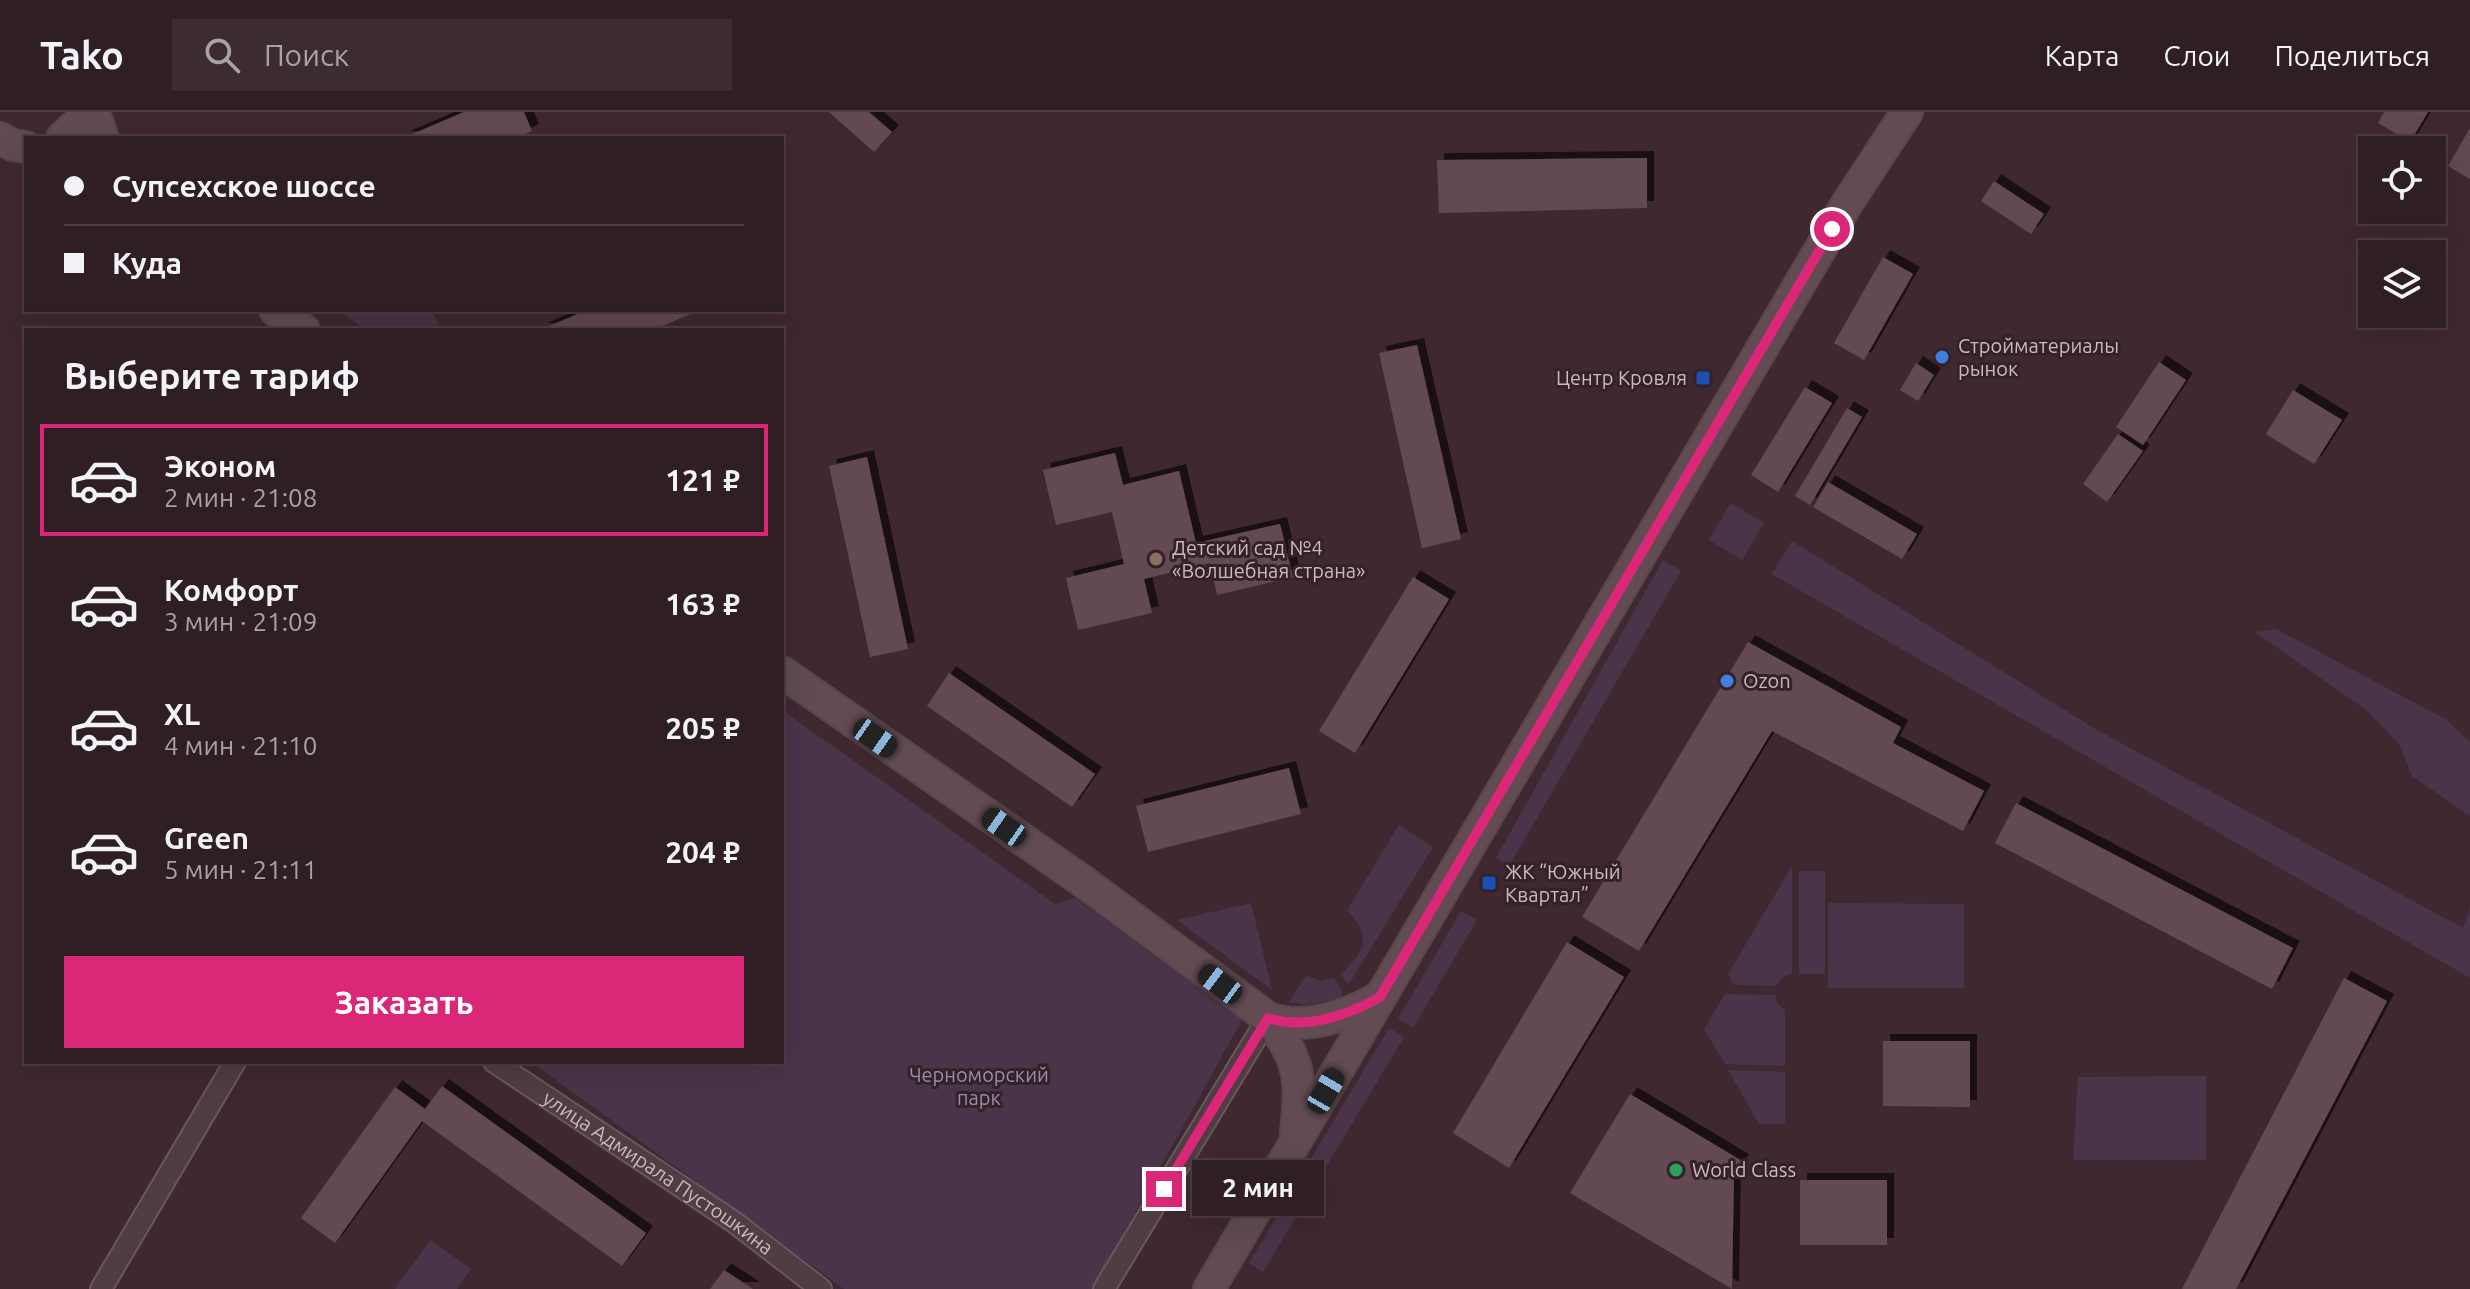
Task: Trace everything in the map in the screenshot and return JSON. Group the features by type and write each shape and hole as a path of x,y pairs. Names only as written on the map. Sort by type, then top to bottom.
{"main road":[{"path":"64,136 79,122 83,112"},
{"path":"94,112 102,136"},
{"path":"1209,1289 1840,215 1907,112"},
{"path":"0,138 24,147"},
{"path":"278,312 301,328"},
{"path":"784,673 1081,880 1268,1018 1289,1049 1298,1071 1295,1143"},
{"path":"1268,1018 1297,1024 1321,1021 1353,1011 1380,997"}],"street":[{"path":"1104,1289 1268,1018"},
{"path":"101,1289 234,1064"},
{"name":"улица Адмирала Пустошкина","path":"497,1064 734,1222 821,1289"}],"green space":[{"path":"341,312 433,312 440,328 363,328"},
{"path":"1731,503 1764,523 1742,560 1709,540"},
{"path":"1792,541 2097,730 2463,928 2470,907 2470,978 1772,574"},
{"path":"1663,560 1681,571 1509,866 1496,858"},
{"path":"2276,629 2447,720 2470,742 2470,816 2412,776 2400,745 2366,710 2255,632"},
{"name":"Черноморский парк","path":"784,711 1055,904 1075,898 1242,1020 1093,1289 844,1289 534,1064 784,1064"},
{"path":"1399,825 1433,847 1349,984 1340,975 1360,952 1363,937 1347,910"},
{"path":"1792,866 1792,974 1784,976 1776,986 1734,985 1728,974"},
{"path":"1799,871 1825,871 1825,974 1799,974"},
{"path":"1251,903 1272,990 1177,920"},
{"path":"1828,903 1964,904 1964,988 1828,988"},
{"path":"1461,911 1477,920 1413,1028 1398,1019"},
{"path":"1306,975 1321,981 1334,978 1343,992 1339,999 1306,1005 1289,1002"},
{"path":"1725,994 1775,995 1777,1003 1785,1010 1785,1066 1725,1064 1704,1029"},
{"path":"1389,1028 1404,1037 1263,1272 1249,1263"},
{"path":"1728,1070 1785,1072 1785,1124 1759,1124"},
{"path":"2206,1076 2206,1160 2073,1160 2078,1077"},
{"path":"430,1240 471,1269 457,1289 395,1289"}],"building":[{"path":"464,112 524,112 532,131 521,136 408,136"},
{"path":"829,112 869,112 892,132 874,152"},
{"path":"2384,112 2428,112 2414,136 2400,136 2378,123"},
{"path":"2470,128 2470,179 2448,166"},
{"path":"1647,158 1647,208 1439,213 1437,160"},
{"path":"1994,181 2044,214 2031,234 1981,201"},
{"path":"1883,257 1913,274 1864,360 1834,343"},
{"path":"582,312 695,312 658,328 545,328"},
{"path":"1417,345 1461,539 1422,548 1379,353"},
{"path":"2159,362 2186,380 2143,445 2116,427"},
{"path":"1916,363 1934,375 1918,401 1900,390"},
{"path":"1805,387 1832,403 1778,492 1751,475"},
{"path":"2293,390 2342,420 2314,464 2266,434"},
{"path":"1847,408 1862,417 1810,505 1795,496"},
{"path":"2118,434 2143,451 2107,502 2083,484"},
{"path":"1115,453 1123,485 1179,471 1196,543 1280,524 1293,577 1217,595 1210,563 1144,579 1152,613 1078,630 1066,578 1124,564 1112,512 1056,525 1043,470"},
{"path":"867,457 908,649 870,657 829,466"},
{"path":"1828,482 1917,534 1902,559 1813,507"},
{"path":"1413,577 1449,599 1355,753 1319,731"},
{"path":"1748,642 1901,727 1893,743 1984,791 1963,831 1772,731 1639,951 1582,917"},
{"path":"949,673 1095,774 1072,807 927,706"},
{"path":"1289,768 1301,814 1148,852 1136,806"},
{"path":"2016,803 2293,948 2272,989 1995,843"},
{"path":"1567,942 1624,977 1509,1168 1453,1133"},
{"path":"2344,978 2387,1001 2236,1289 2182,1289"},
{"path":"1883,1041 1970,1041 1970,1107 1883,1106"},
{"path":"442,1086 646,1233 622,1266 422,1121 335,1243 301,1218 395,1087 425,1109"},
{"path":"1630,1094 1742,1161 1734,1173 1732,1289 1570,1193"},
{"path":"1800,1180 1887,1180 1887,1245 1800,1245"},
{"path":"724,1270 753,1289 710,1289"}],"place":[{"name":"Стройматериалы рынок","path":"1942,357"},
{"name":"Центр Кровля","path":"1703,378"},
{"name":"Детский сад №4 «Волшебная страна»","path":"1156,559"},
{"name":"Ozon","path":"1727,681"},
{"name":"ЖК “Южный Квартал”","path":"1489,883"},
{"name":"World Class","path":"1676,1170"}],"route":[{"path":"1164,1189 1268,1018 1297,1024 1321,1021 1353,1011 1380,997 1832,229"}]}
